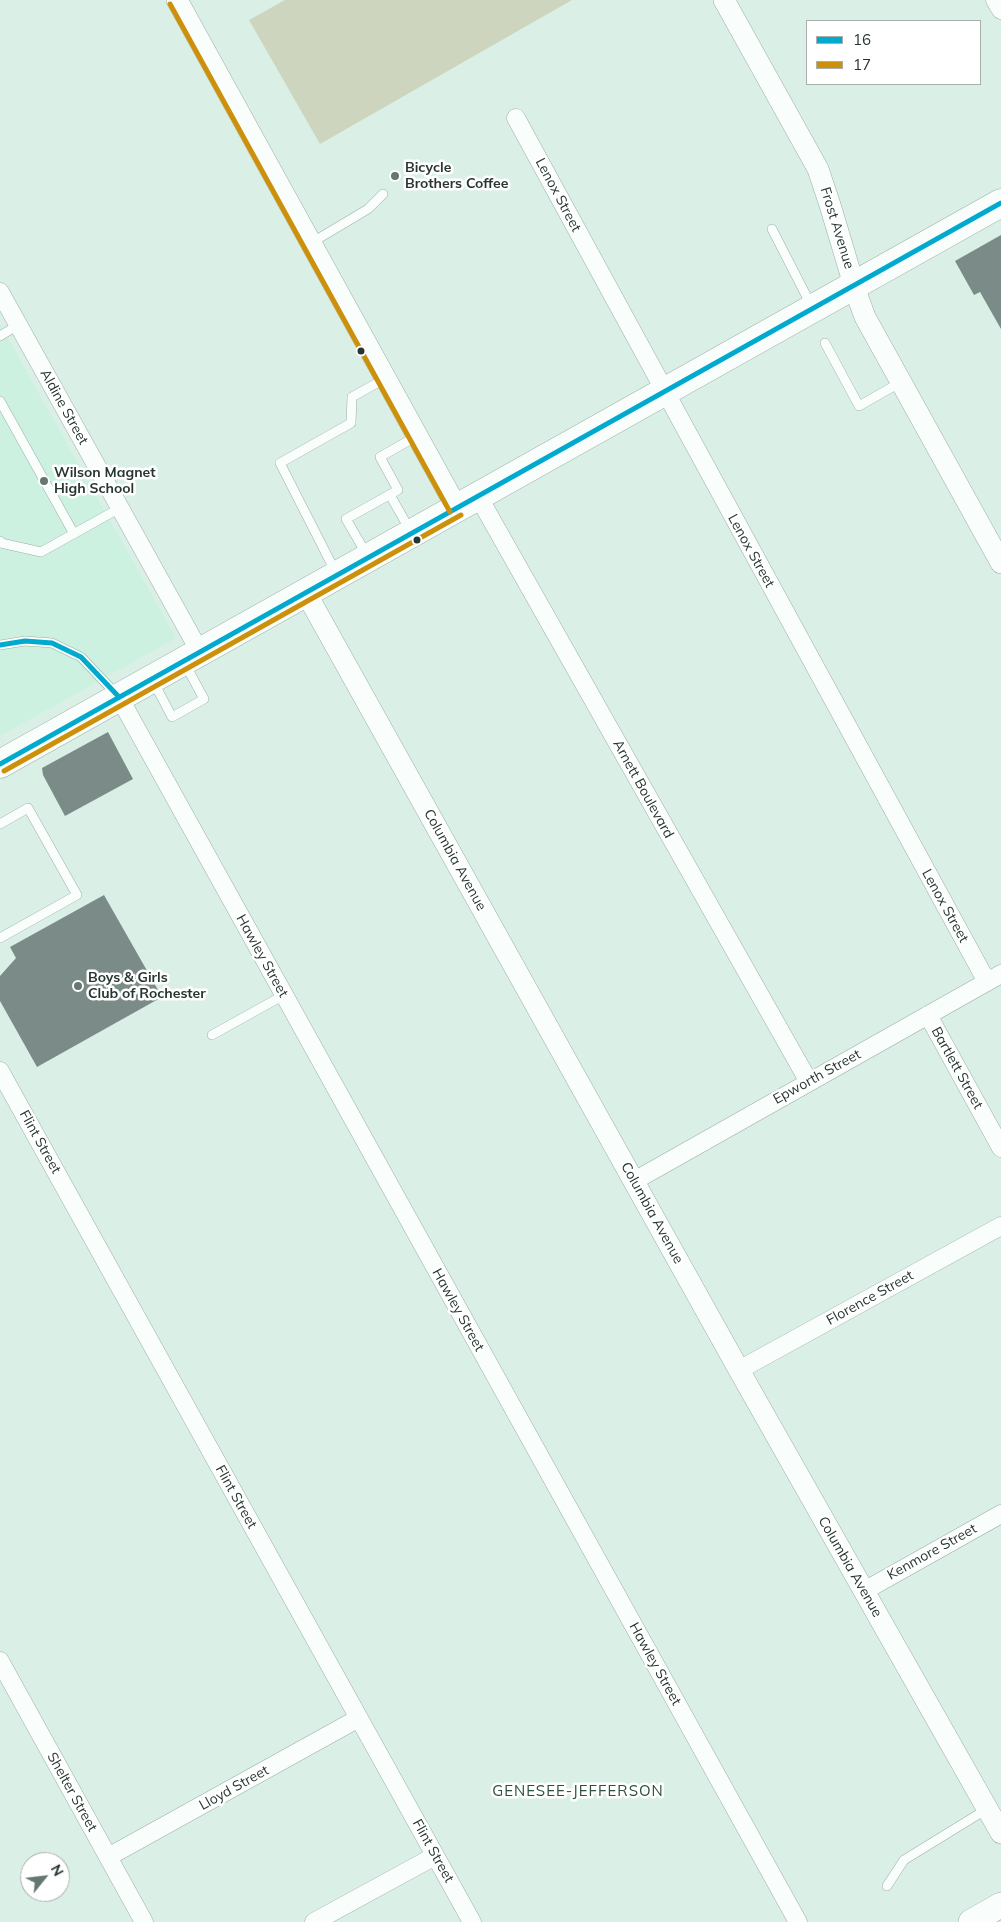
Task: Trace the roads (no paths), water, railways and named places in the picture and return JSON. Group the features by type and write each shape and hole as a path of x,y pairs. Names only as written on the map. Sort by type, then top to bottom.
{"main road":[{"path":"0,764 1001,203"},
{"path":"971,1922 1001,1905"}],"street":[{"name":"Arnett Boulevard","path":"177,0 418,436 468,502 809,1082"},
{"name":"Frost Avenue","path":"724,0 818,169 865,317 1001,563"},
{"path":"995,0 1001,10"},
{"name":"Lenox Street","path":"516,118 664,392 994,978"},
{"name":"Aldine Street","path":"0,292 120,508 192,657"},
{"name":"Columbia Avenue","path":"306,593 739,1370 1001,1833"},
{"name":"Hawley Street","path":"119,698 798,1922"},
{"name":"Epworth Street","path":"634,1180 994,978"},
{"name":"Bartlett Street","path":"928,1015 1001,1148"},
{"name":"Flint Street","path":"0,1071 472,1922"},
{"name":"Florence Street","path":"739,1370 1001,1226"},
{"name":"Kenmore Street","path":"864,1591 1001,1514"},
{"name":"Shelter Street","path":"0,1661 144,1922"},
{"name":"Lloyd Street","path":"108,1857 359,1718"},
{"path":"314,1922 435,1856"}],"lane":[{"path":"311,243 368,209 383,194"},
{"path":"772,229 813,308"},
{"path":"0,336 18,325"},
{"path":"825,344 859,406 901,382"},
{"path":"338,575 280,463 350,423 352,397 386,378"},
{"path":"0,401 74,534"},
{"path":"368,558 346,520 398,490 380,458 418,436"},
{"path":"390,495 412,533"},
{"path":"0,541 1,543 41,552 120,508"},
{"path":"0,645 25,641 52,643 81,658 119,698"},
{"path":"152,679 172,717 196,704 204,699 192,657"},
{"path":"0,824 28,808 77,895 0,938"},
{"path":"212,1035 284,995"},
{"path":"887,1886 904,1860 988,1809"}],"place":[{"name":"Bicycle Brothers Coffee","path":"395,176"},
{"name":"Wilson Magnet High School","path":"44,481"},
{"name":"Boys & Girls Club of Rochester","path":"78,986"}],"district":[{"name":"GENESEE-JEFFERSON","path":"578,1791"}]}
